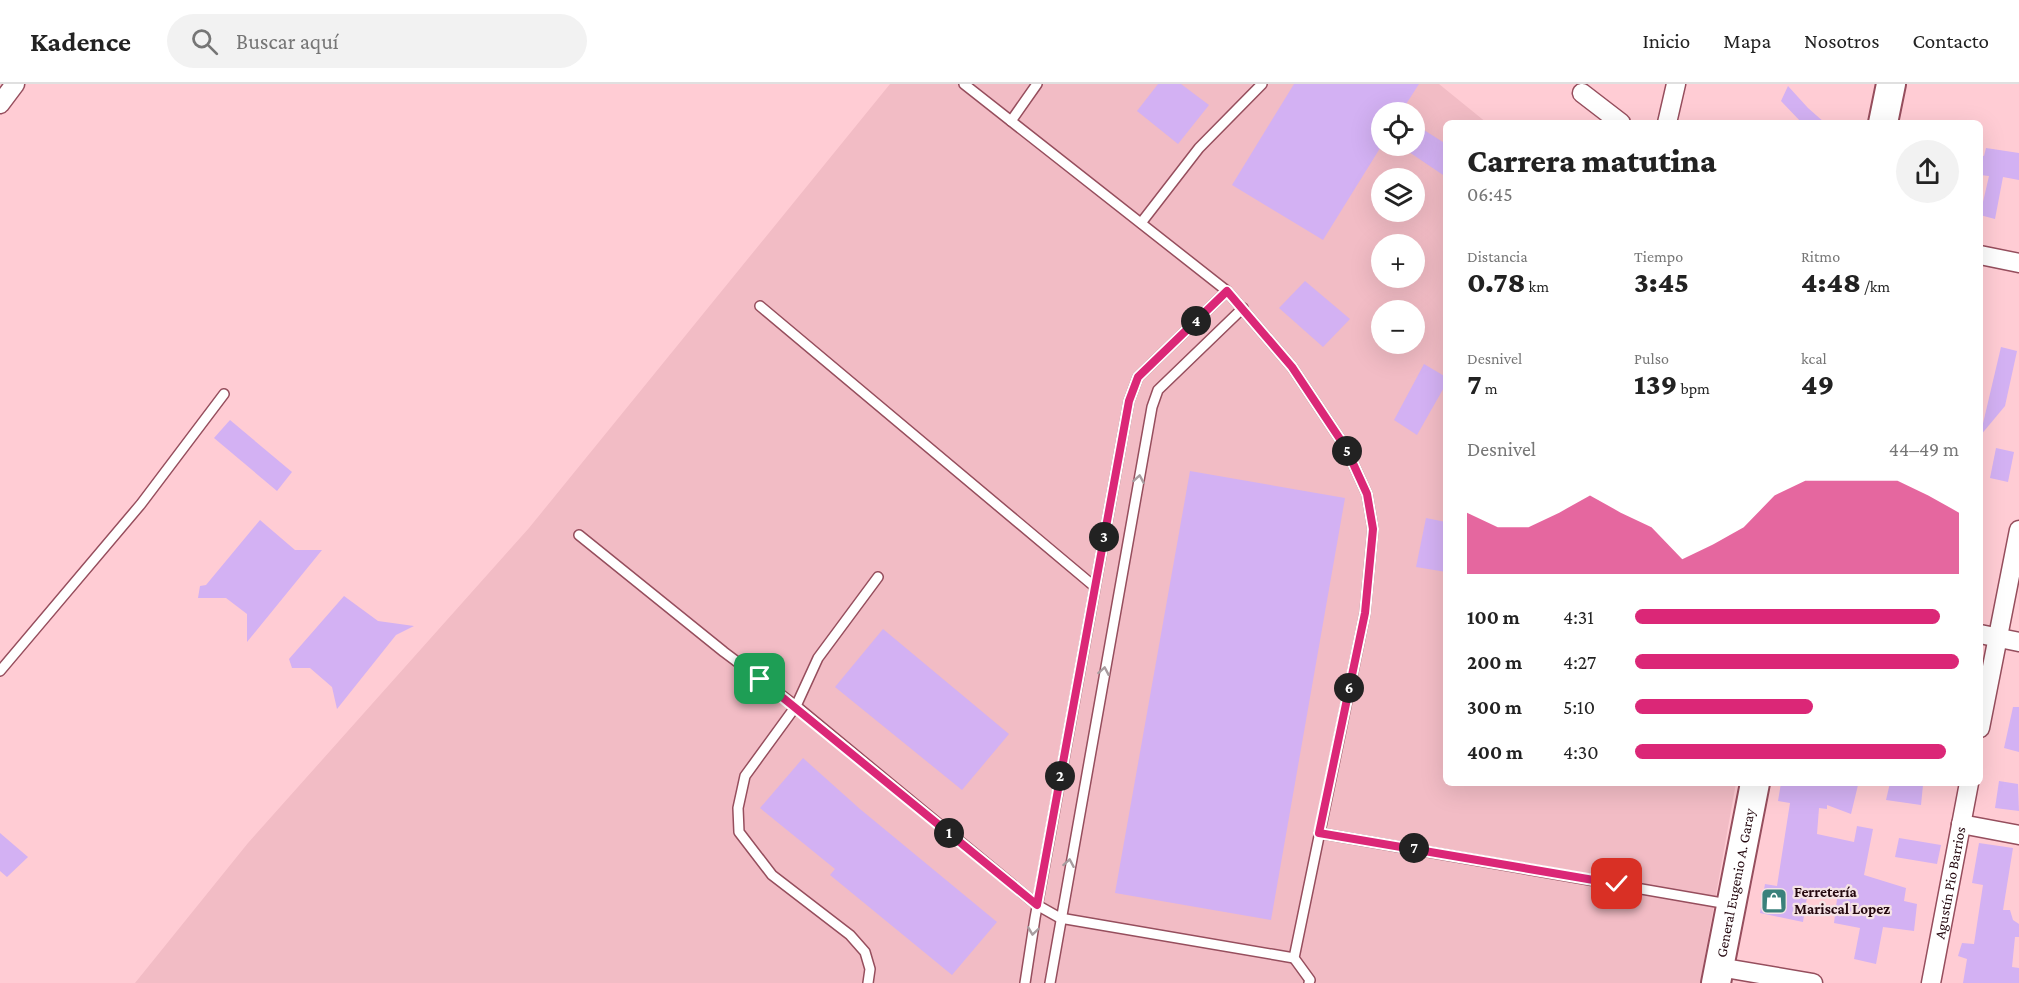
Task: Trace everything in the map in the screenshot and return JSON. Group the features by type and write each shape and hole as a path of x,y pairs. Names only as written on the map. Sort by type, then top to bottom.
{"main road":[{"path":"1884,120 1891,84"},
{"name":"General Eugenio A. Garay","path":"1718,975 1754,786"}],"street":[{"path":"0,104 15,84"},
{"path":"1668,120 1676,84"},
{"path":"1582,93 1617,120"},
{"path":"1983,256 2019,263"},
{"path":"1983,697 1989,636 2019,530"},
{"path":"1989,636 2019,642"},
{"name":"Agustín Pio Barrios","path":"1931,983 1968,786"},
{"path":"1961,824 2019,835"},
{"path":"1718,975 1813,983"}],"lane":[{"path":"964,84 1227,291 1292,367 1346,448 1367,494 1373,529 1365,613 1294,958"},
{"path":"1011,121 1037,84"},
{"path":"1141,223 1199,148 1262,84"},
{"path":"1025,983 1037,905 1129,401 1138,377 1227,291"},
{"path":"760,306 1095,587"},
{"path":"1050,983 1152,407 1158,390 1243,308"},
{"path":"0,671 141,504 224,394"},
{"path":"579,535 724,652 796,706 1037,905 1060,918 1294,958 1310,980 1309,983"},
{"path":"868,983 870,969 866,952 850,936 772,875 739,832 738,807 745,776 796,706 818,658 878,578"},
{"path":"1319,833 1731,905"}],"shaded area":[{"path":"890,84 1439,84 1483,120 1443,120 1443,786 1735,786 1700,983 135,983 248,843 529,528"}],"building":[{"path":"1158,84 1181,84 1209,105 1178,144 1137,111"},
{"path":"1294,84 1419,84 1407,102 1371,102 1371,156 1375,156 1323,240 1232,185"},
{"path":"1788,86 1822,120 1799,120 1781,101"},
{"path":"1425,131 1443,142 1443,175 1415,156 1425,156"},
{"path":"1986,148 2019,153 2019,180 2003,177 1995,219 1983,216 1983,202 1989,176 1983,175"},
{"path":"1305,281 1350,319 1323,347 1279,308"},
{"path":"2001,347 2017,351 2005,406 1983,432 1983,423"},
{"path":"1424,364 1443,375 1443,389 1417,435 1394,420"},
{"path":"230,420 292,472 277,491 214,438"},
{"path":"1996,448 2014,452 2008,482 1990,478"},
{"path":"1190,471 1345,498 1271,920 1115,893"},
{"path":"1426,518 1443,521 1443,572 1416,567"},
{"path":"260,520 295,550 322,550 247,642 247,614 226,598 198,598 200,586 206,585"},
{"path":"344,596 378,621 414,626 396,635 337,709 332,687 310,668 292,668 289,659"},
{"path":"883,629 1009,734 962,790 835,687"},
{"path":"2013,707 2019,707 2019,752 2004,748"},
{"path":"803,758 860,809 997,922 952,975 830,875 835,869 760,808"},
{"path":"1999,781 2018,784 2019,811 1995,808"},
{"path":"1780,786 1858,786 1851,814 1827,805 1827,809 1819,808 1817,834 1854,842 1857,826 1873,829 1864,875 1906,888 1904,901 1917,904 1914,931 1883,927 1876,964 1854,959 1860,928 1834,923 1837,899 1808,891 1803,922 1760,913 1765,884 1777,886 1790,803 1778,801"},
{"path":"1889,786 1923,786 1921,805 1886,800"},
{"path":"0,833 28,857 7,877 0,871"},
{"path":"1899,838 1941,845 1937,864 1895,857"},
{"path":"1979,843 2013,848 2003,910 2010,910 2013,920 2019,924 2019,937 2015,937 2012,967 2019,968 2019,983 1963,983 1967,959 1958,956 1962,943 1974,944 1983,885 1972,883"}],"place":[{"name":"Ferretería Mariscal Lopez","path":"1774,901"}],"route":[{"path":"760,679 796,706 1037,905 1129,401 1138,377 1227,291 1292,367 1346,448 1367,494 1373,529 1365,613 1319,833 1617,884"}]}
